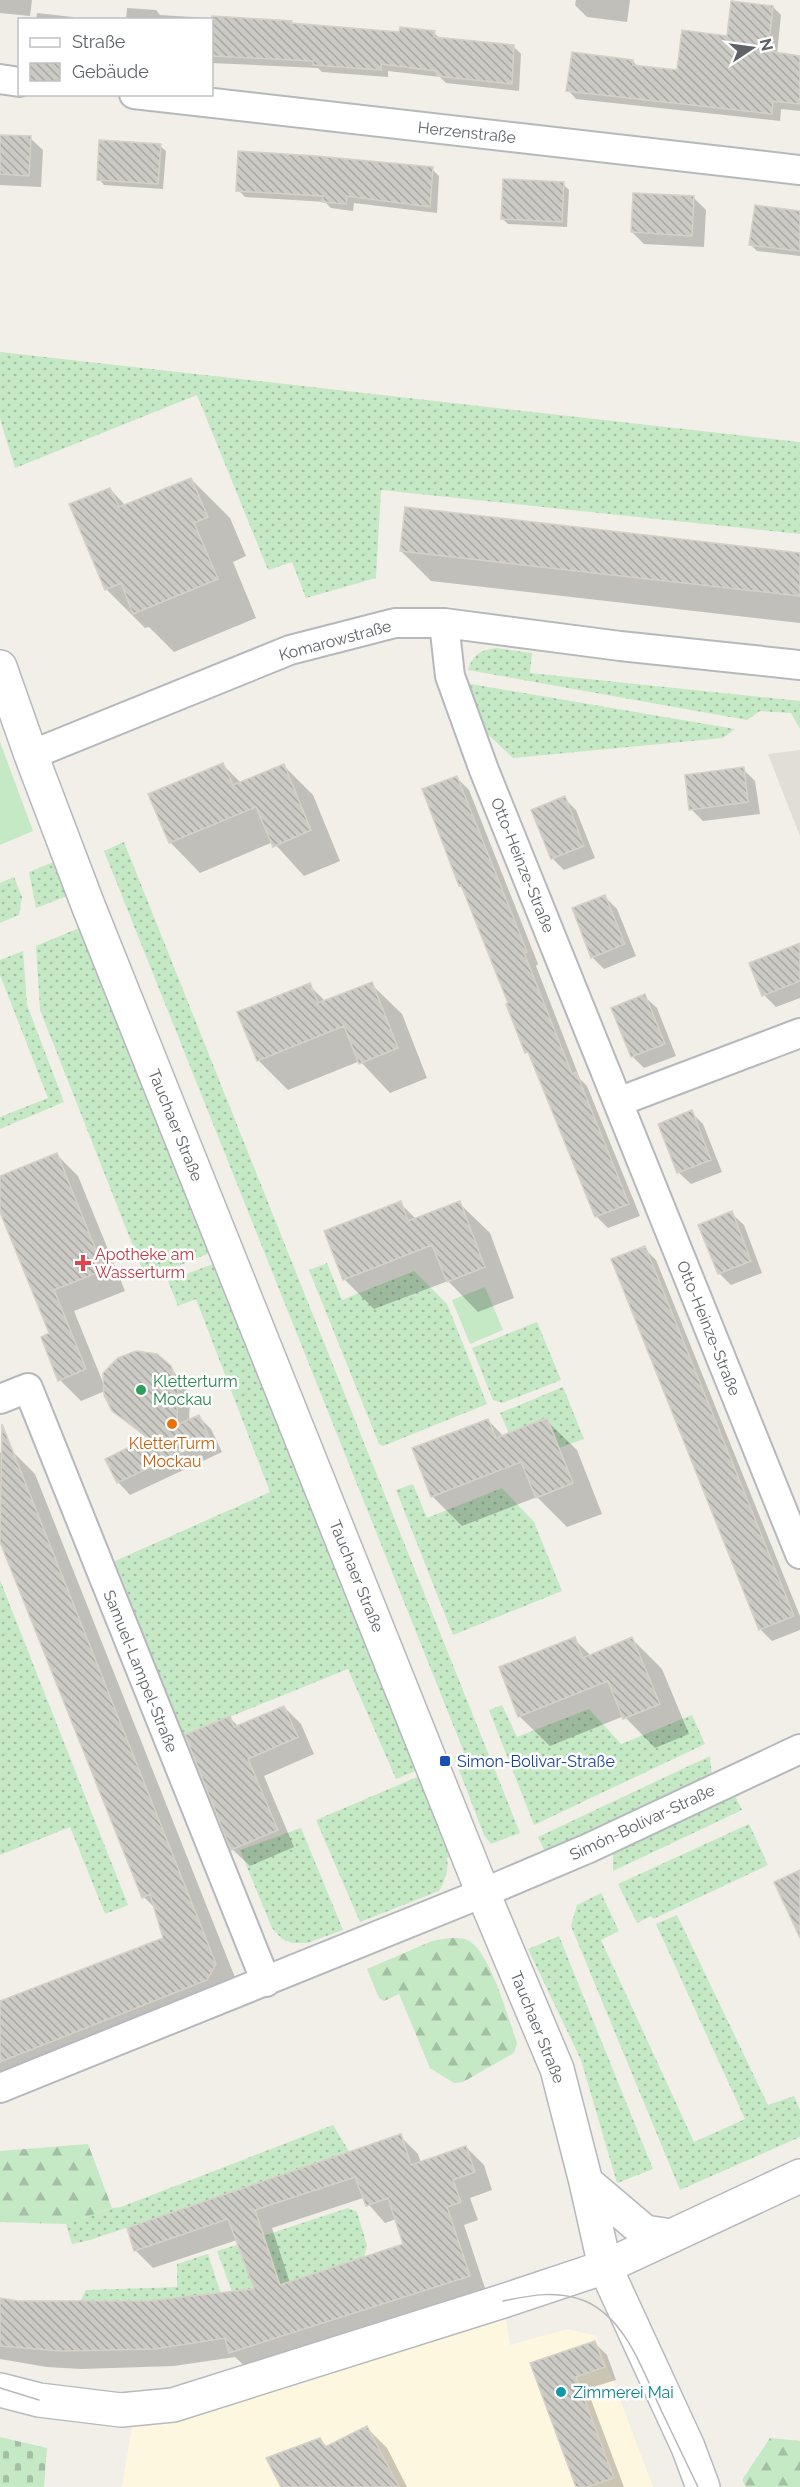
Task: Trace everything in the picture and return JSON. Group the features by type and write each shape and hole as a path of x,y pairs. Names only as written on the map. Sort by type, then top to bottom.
{"street":[{"path":"0,79 18,81"},
{"name":"Herzenstraße","path":"152,96 800,170"},
{"name":"Komarowstraße","path":"31,755 290,650 395,622 444,623 620,646 800,665"},
{"name":"Otto-Heinze-Straße","path":"444,623 450,676 489,781 800,1554"},
{"name":"Tauchaer Straße","path":"0,667 76,874 483,1893 560,2076 605,2266 688,2447 703,2487"},
{"path":"618,1102 800,1033"},
{"name":"Samuel-Lampel-Straße","path":"0,1399 28,1388 266,1982"},
{"name":"Simón-Bolívar-Straße","path":"483,1893 589,1848 800,1749"},
{"path":"0,2088 483,1893"},
{"path":"0,2390 39,2400 121,2410 173,2405 503,2301 605,2266 800,2176"},
{"path":"586,2182 645,2232 672,2236"}],"shaded area":[{"path":"800,750 800,836 768,754"},
{"path":"503,2301 510,2345 568,2329 596,2336 653,2487 122,2487 135,2409"}],"green space":[{"path":"0,352 800,442 800,534 381,490 376,578 306,598 292,562 268,570 197,395 15,468 0,419"},
{"path":"496,648 532,653 530,673 800,701 800,729 791,713 760,711 747,720 468,670 478,654"},
{"path":"465,683 735,729 723,738 513,758 476,723"},
{"path":"0,742 33,831 0,845"},
{"path":"124,842 520,1833 491,1844 484,1835 454,1757 464,1752 104,851"},
{"path":"56,861 70,895 36,908 29,872"},
{"path":"14,877 22,897 19,915 0,923 0,883"},
{"path":"84,926 212,1252 146,1279 40,1010 36,946"},
{"path":"23,951 27,1005 64,1102 0,1129 0,1117 48,1098 0,975 0,960"},
{"path":"218,1262 420,1769 396,1779 348,1669 182,1736 115,1561 270,1492 196,1299 178,1306 168,1281"},
{"path":"327,1263 342,1300 414,1271 447,1304 487,1404 383,1446 379,1444 309,1270"},
{"path":"485,1287 503,1330 470,1344 452,1300"},
{"path":"537,1322 561,1380 502,1403 493,1400 472,1348"},
{"path":"563,1387 584,1439 559,1448 509,1433 500,1413"},
{"path":"413,1484 427,1518 502,1488 534,1522 562,1591 453,1635 396,1490"},
{"path":"0,1580 128,1905 105,1914 70,1827 0,1855"},
{"path":"502,1705 517,1737 589,1709 621,1744 692,1715 705,1744 534,1825 489,1710"},
{"path":"710,1756 712,1777 546,1854 538,1837"},
{"path":"422,1775 453,1855 447,1858 447,1871 443,1883 439,1891 360,1922 316,1820"},
{"path":"734,1794 742,1810 613,1871 613,1850"},
{"path":"749,1824 768,1865 653,1919 651,1916 637,1923 618,1884"},
{"path":"301,1828 343,1930 307,1943 293,1943 282,1939 272,1928 240,1850"},
{"path":"601,1893 619,1931 601,1940 694,2142 745,2119 656,1924 677,1915 768,2105 794,2096 800,2110 800,2137 680,2190 571,1926 577,1905"},
{"path":"559,1936 653,2169 617,2183 581,2060 528,1949"},
{"path":"449,1938 467,1940 479,1951 493,1975 517,2043 514,2053 463,2082 454,2083 430,2068 399,1994 384,2001 379,1998 367,1969 432,1941"},
{"path":"333,2125 350,2153 72,2244 66,2224 121,2207"},
{"path":"88,2144 112,2208 66,2224 0,2222 0,2151"},
{"path":"348,2208 357,2212 367,2245 364,2258 235,2300 217,2251 237,2245 244,2262 263,2236"},
{"path":"208,2254 224,2303 216,2294 149,2301 80,2302 86,2290 177,2287 177,2264"},
{"path":"0,2437 47,2448 44,2487 0,2487"},
{"path":"770,2438 800,2441 800,2487 746,2487 742,2480"}],"building":[{"path":"731,1 773,6 768,51 800,56 800,104 773,101 772,114 566,91 572,52 633,60 633,65 677,70 682,30 727,36"},
{"path":"212,16 292,21 291,23 399,32 400,27 435,31 434,37 514,45 512,84 437,76 437,71 381,64 381,70 313,65 313,61 213,56"},
{"path":"0,135 31,136 29,176 0,174"},
{"path":"99,140 161,144 158,184 97,180"},
{"path":"238,151 433,167 430,207 347,196 346,204 322,202 323,196 236,191"},
{"path":"503,179 564,182 562,222 501,219"},
{"path":"633,193 694,196 692,236 631,232"},
{"path":"755,205 800,211 800,251 749,245"},
{"path":"191,478 208,517 194,523 218,579 133,614 121,583 105,590 69,504 110,488 119,507"},
{"path":"405,507 800,553 800,596 400,551"},
{"path":"223,763 233,785 284,764 311,830 273,847 256,807 169,843 148,794"},
{"path":"744,767 748,802 689,810 685,775"},
{"path":"457,776 527,952 524,953 572,1074 576,1072 629,1204 595,1217 528,1052 525,1053 506,1004 508,1003 461,885 459,886 422,789"},
{"path":"565,796 584,846 551,859 531,810"},
{"path":"605,895 625,944 591,958 572,908"},
{"path":"800,943 800,981 762,996 749,963"},
{"path":"372,982 398,1048 359,1064 344,1026 257,1061 237,1012 310,983 318,1003"},
{"path":"645,994 665,1044 631,1057 611,1008"},
{"path":"692,1110 711,1160 677,1173 658,1124"},
{"path":"57,1153 104,1270 54,1290 86,1369 58,1381 41,1337 49,1333 0,1212 0,1176"},
{"path":"401,1201 408,1221 460,1201 485,1267 447,1282 432,1245 343,1280 324,1231"},
{"path":"732,1211 751,1261 718,1274 698,1225"},
{"path":"645,1246 794,1616 759,1630 611,1259"},
{"path":"136,1351 157,1354 171,1366 178,1384 177,1425 199,1415 210,1439 117,1483 105,1459 148,1438 112,1411 104,1395 103,1373 118,1358"},
{"path":"547,1418 573,1483 536,1498 521,1462 431,1497 412,1448 488,1419 496,1438"},
{"path":"2,1424 216,1964 207,1980 0,2062 0,2001 163,1938 150,1894 142,1898 0,1542"},
{"path":"575,1637 583,1658 632,1637 660,1704 623,1719 608,1681 518,1717 499,1667"},
{"path":"284,1706 298,1737 248,1759 278,1830 231,1850 185,1735 230,1716 234,1727"},
{"path":"800,1870 800,1938 774,1882"},
{"path":"401,2134 411,2165 466,2146 475,2172 453,2180 461,2202 447,2207 470,2276 229,2353 225,2338 155,2349 62,2351 0,2346 0,2298 18,2301 148,2301 254,2289 228,2219 134,2251 127,2228","holes":["355,2177 366,2206 388,2198 403,2244 280,2285 255,2210"]},
{"path":"595,2341 605,2367 576,2377 614,2478 587,2487 576,2487 530,2363"},
{"path":"367,2426 399,2487 281,2487 266,2458 320,2438 325,2447"}],"tram line":[{"path":"503,2301 534,2295 555,2295 585,2301 600,2309 623,2334 641,2365 698,2487"},
{"path":"0,2388 39,2400"}],"place":[{"name":"Apotheke am Wasserturm","path":"83,1263"},
{"name":"Kletterturm Mockau","path":"141,1390"},
{"name":"KletterTurm Mockau","path":"172,1424"},
{"name":"Simon-Bolivar-Straße","path":"445,1761"},
{"name":"Zimmerei Mai","path":"561,2392"}]}
